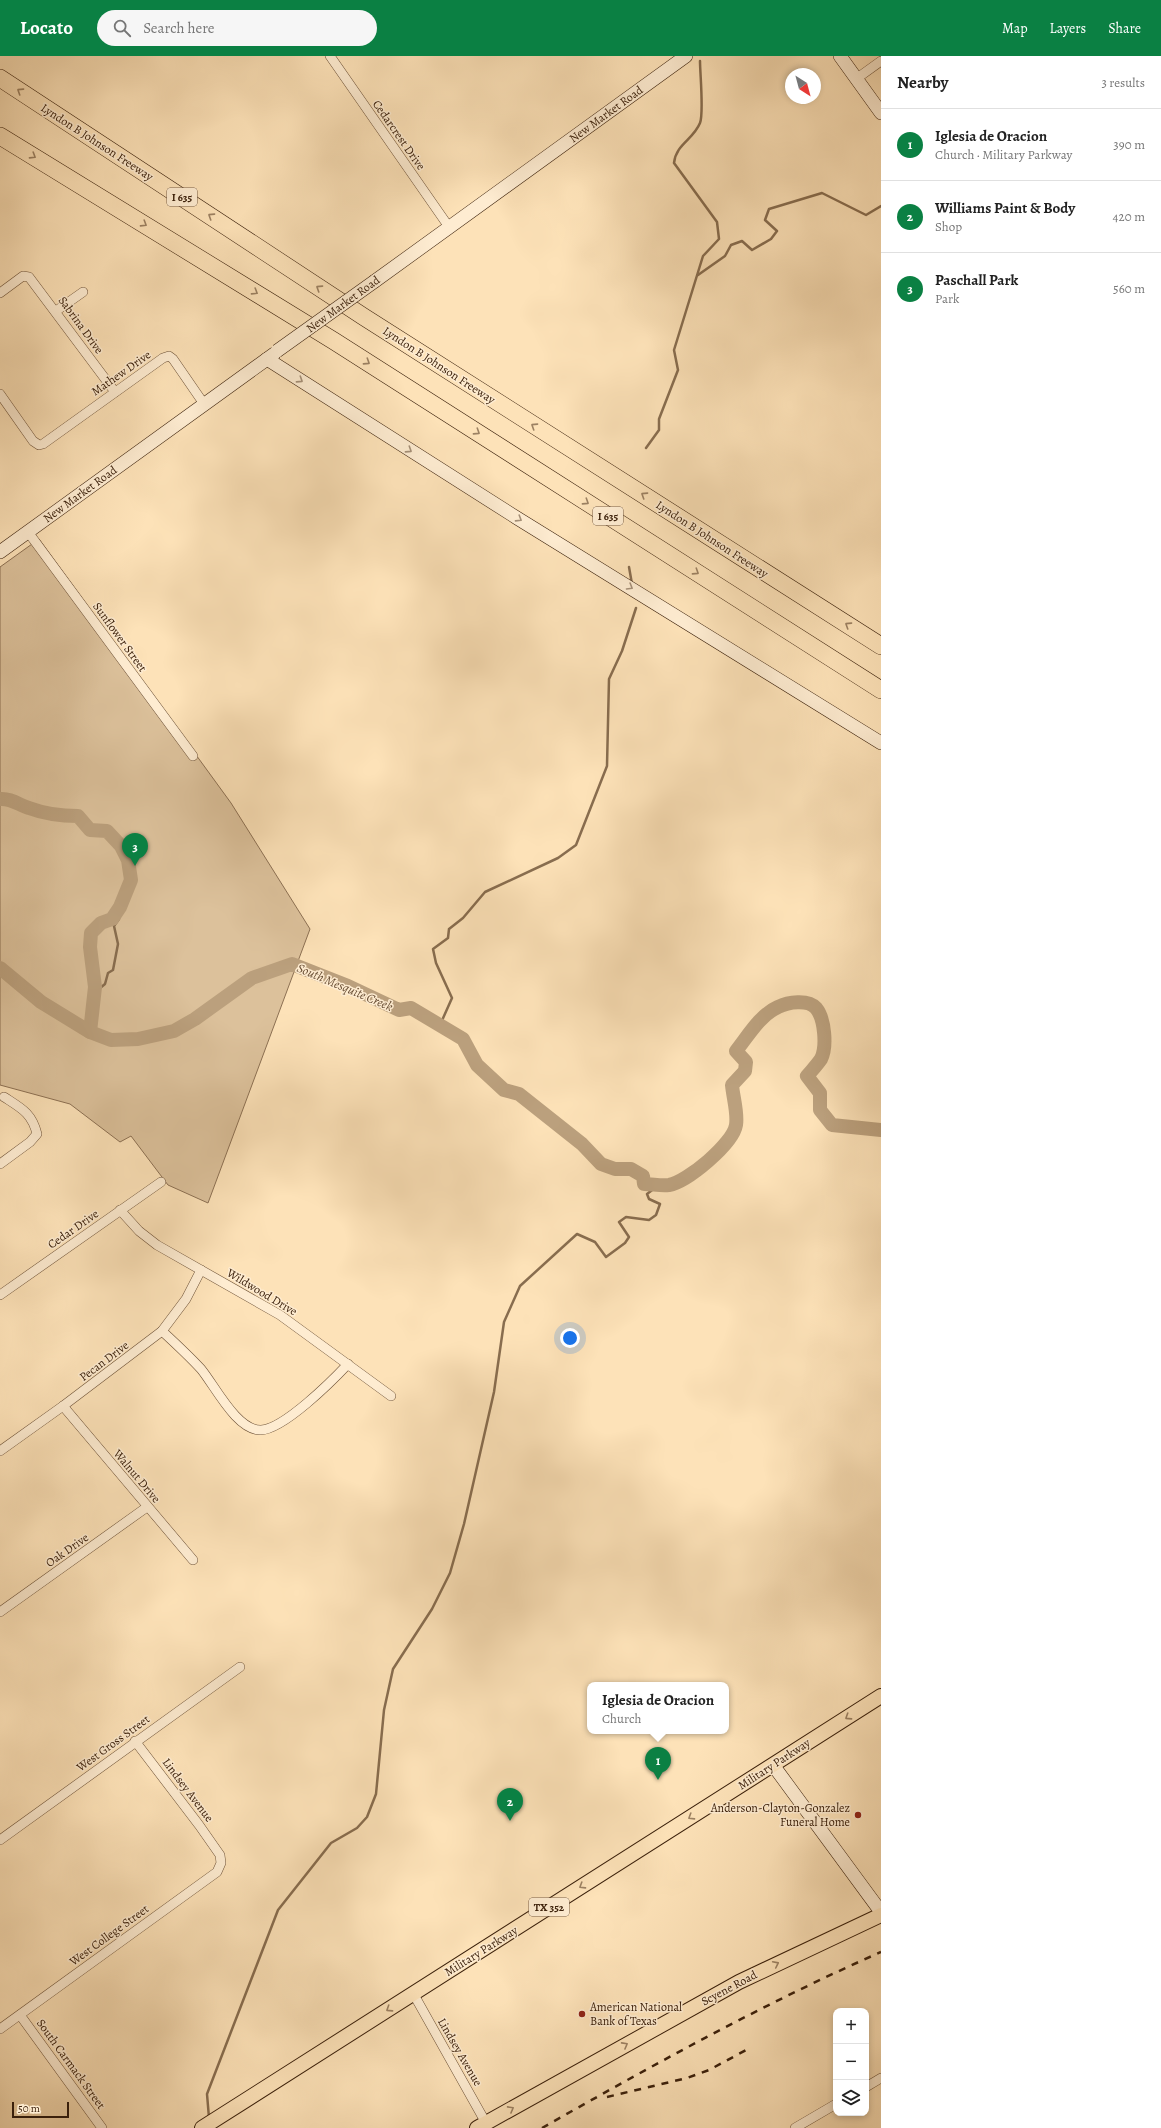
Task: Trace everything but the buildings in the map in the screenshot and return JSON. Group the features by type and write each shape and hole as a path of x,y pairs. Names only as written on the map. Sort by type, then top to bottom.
{"highway":[{"name":"Lyndon B Johnson Freeway","path":"0,78 364,317 881,646"},
{"name":"I 635","path":"0,136 334,341 881,690"}],"main road":[{"name":"Military Parkway","path":"202,2128 881,1696"},
{"name":"Scyene Road","path":"482,2125 739,1982 881,1914"}],"street":[{"name":"Cedarcrest Drive","path":"330,56 449,227"},
{"name":"New Market Road","path":"0,552 686,56"},
{"path":"840,56 881,113"},
{"path":"856,79 881,61"},
{"name":"Sabrina Drive","path":"0,293 26,275 33,280 115,392"},
{"path":"56,311 83,292"},
{"name":"Mathew Drive","path":"0,394 33,441 39,444 43,444 163,358 169,356 173,359 204,404"},
{"path":"267,359 517,518 881,743"},
{"name":"Sunflower Street","path":"28,532 193,756"},
{"path":"0,1164 30,1142 38,1134 34,1122 26,1112 4,1097"},
{"name":"Cedar Drive","path":"0,1295 161,1182"},
{"name":"Wildwood Drive","path":"120,1210 139,1231 157,1245 280,1315 391,1396"},
{"name":"Pecan Drive","path":"0,1451 63,1406 162,1331 186,1299 201,1270"},
{"path":"162,1331 207,1377 237,1417 254,1429 268,1429 311,1401 348,1364"},
{"name":"Walnut Drive","path":"63,1406 193,1560"},
{"name":"Oak Drive","path":"0,1612 147,1507"},
{"name":"West Gross Street","path":"0,1840 240,1667"},
{"name":"Lindsey Avenue","path":"136,1741 220,1855"},
{"path":"773,1765 881,1914"},
{"name":"West College Street","path":"0,2029 216,1872 221,1863 220,1855"},
{"name":"Lindsey Avenue","path":"413,1993 482,2125"},
{"name":"South Carmack Street","path":"20,2015 102,2128"},
{"path":"869,2085 881,2078"},
{"path":"795,2128 833,2106"}],"shaded area":[{"path":"39,539 231,803 310,929 208,1203 168,1185 131,1136 120,1142 70,1104 0,1085 0,567"}],"waterway":[{"path":"646,448 659,430 659,419 678,370 674,350 703,256 719,239 717,222 674,163 675,157 681,146 693,134 700,123 702,102 700,61"},
{"path":"698,275 725,256 731,245 742,241 752,250 771,239 777,231 765,220 769,209 822,193 866,215 881,206"},
{"path":"629,567 632,584"},
{"path":"440,1025 452,998 436,963 433,949 448,938 449,929 463,918 485,892 558,858 576,845 607,766 609,679 622,651 636,608"},
{"name":"South Mesquite Creek","path":"0,799 11,801 47,813 78,816 90,830 107,831 121,846 128,860 131,880 120,907 112,919 101,923 91,933 90,947 95,987 90,1032"},
{"path":"94,993 105,984 108,973 113,970 118,944 114,926 119,919 118,910"},
{"name":"South Mesquite Creek","path":"0,968 41,1002 90,1032 111,1040 138,1039 174,1031 195,1019 252,978 292,964 348,986 399,1010 411,1008 463,1039 477,1065 504,1090 519,1094 582,1144 601,1164 615,1169 631,1169 643,1176 644,1184 663,1185 669,1185 687,1177 708,1161 727,1142 736,1125 736,1110 732,1085 745,1071 746,1062 736,1051 755,1026 766,1015 778,1007 803,1002 816,1008 823,1026 823,1054 821,1059 807,1076 820,1093 820,1110 832,1125 881,1130"},
{"path":"209,2118 207,2094 278,1910 331,1843 357,1828 367,1817 376,1794 384,1710 393,1669 432,1609 450,1573 464,1524 494,1392 504,1322 520,1286 577,1234 595,1242 606,1257 625,1243 629,1237 619,1222 626,1217 649,1220 656,1215 660,1204 649,1199 647,1194 660,1184"}],"railway":[{"path":"542,2128 625,2081 752,2013 881,1952"},
{"path":"607,2097 687,2078 709,2070 748,2049"}],"place":[{"name":"Paschall Park","path":"135,866"},
{"name":"Iglesia de Oracion","path":"658,1780"},
{"name":"Anderson-Clayton-Gonzalez Funeral Home","path":"858,1815"},
{"name":"Williams Paint & Body","path":"510,1821"},
{"name":"American National Bank of Texas","path":"582,2014"}]}
